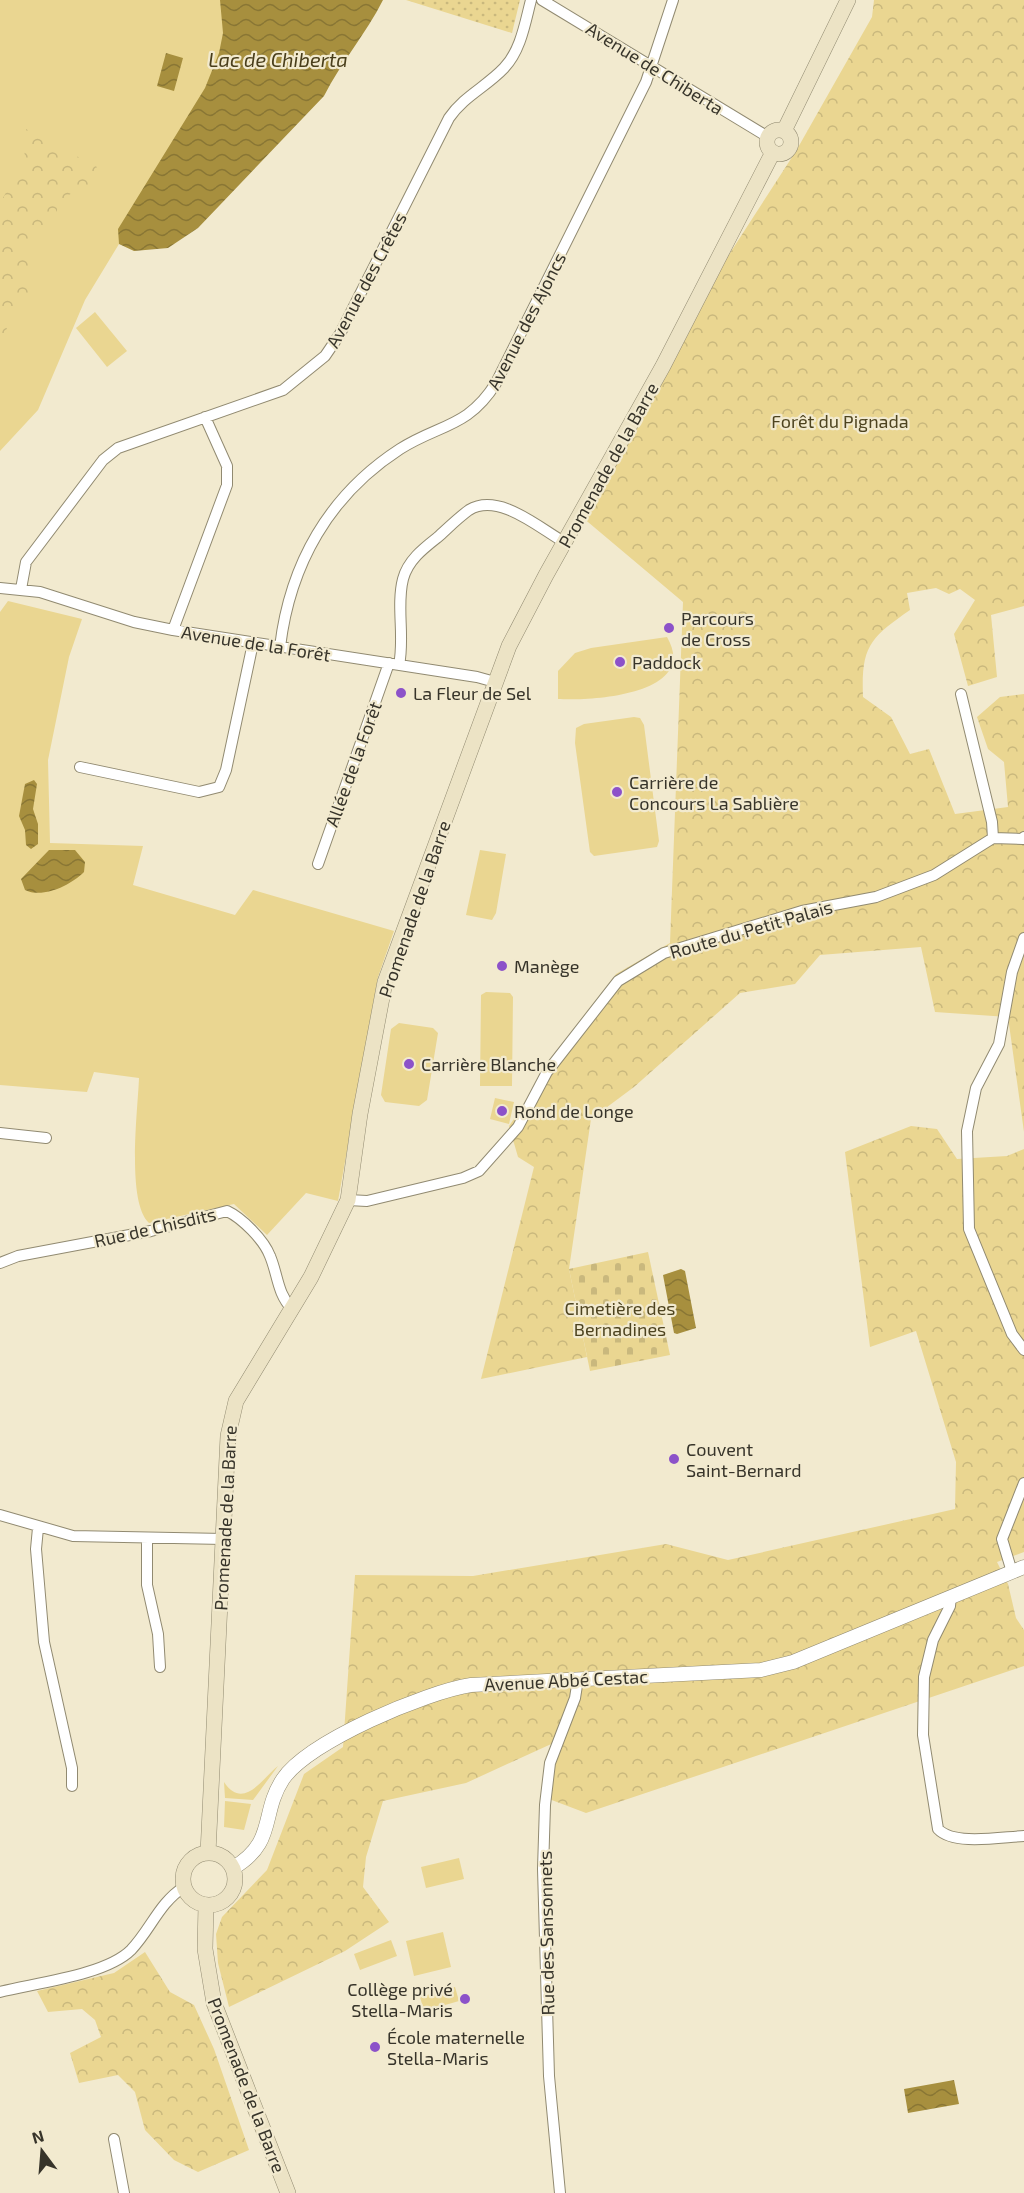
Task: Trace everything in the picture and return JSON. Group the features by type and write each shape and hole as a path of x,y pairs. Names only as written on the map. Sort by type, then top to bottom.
{"main road":[{"path":"784,131 848,0"},
{"path":"773,131 784,131 790,137 791,146 782,154 774,152 768,146 768,137 773,131"},
{"name":"Promenade de la Barre","path":"208,1853 231,1416 252,1370 311,1277 348,1200 360,1114 385,982 513,638 663,366 774,152"},
{"path":"208,1853 223,1857 233,1868 235,1884 228,1898 214,1905 206,1905 192,1899 184,1887 184,1871 193,1858 208,1853"},
{"name":"Promenade de la Barre","path":"206,1905 205,1949 214,2003 288,2193"}],"street":[{"name":"Avenue des Crêtes","path":"21,589 26,562 104,460 118,448 283,390 325,356 340,334 449,118 461,103 504,69 515,54 531,0"},
{"name":"Avenue de Chiberta","path":"543,0 768,137"},
{"name":"Avenue des Ajoncs","path":"280,646 300,568 314,536 336,505 357,483 401,449 458,422 486,399 541,293 651,67 673,0"},
{"path":"173,630 227,485 227,466 206,417"},
{"name":"Allée de la Forêt","path":"318,864 394,664 403,651 401,595 404,578 418,554 470,510 480,506 506,508 564,542"},
{"path":"0,588 21,589"},
{"name":"Avenue de la Forêt","path":"21,589 40,592 134,622 173,630 495,682"},
{"path":"80,766 199,792 219,787 226,770 253,642"},
{"path":"961,694 992,822 993,838 1024,839"},
{"name":"Route du Petit Palais","path":"348,1200 367,1201 463,1179 479,1171 512,1136 547,1072 618,981 664,953 802,911 876,897 934,875 993,838"},
{"path":"1024,938 1012,972 999,1044 976,1088 967,1131 969,1229 1008,1324 1024,1350"},
{"path":"0,1132 46,1138"},
{"name":"Rue de Chisdits","path":"0,1263 18,1256 151,1231 227,1211 236,1215 267,1249 279,1291 291,1309"},
{"path":"1018,1569 1002,1539 1024,1483"},
{"path":"0,1515 38,1528 73,1536 224,1539"},
{"path":"38,1528 36,1538 44,1642 72,1768 72,1786"},
{"path":"147,1539 147,1585 158,1634 160,1667"},
{"name":"Avenue Abbé Cestac","path":"233,1868 258,1849 283,1779 297,1764 322,1746 349,1731 456,1687 578,1678 761,1670 793,1662 1018,1569"},
{"path":"951,1596 950,1606 933,1640 924,1677 923,1735 938,1829 944,1836 956,1839 1024,1836"},
{"name":"Rue des Sansonnets","path":"560,2193 549,2064 543,1869 545,1805 550,1763 575,1698 578,1678"},
{"path":"0,1992 90,1971 119,1960 138,1942 170,1896 184,1887"},
{"path":"114,2139 124,2193"}],"green space":[{"path":"0,0 377,0 163,246 119,244 85,300 38,410 0,451"},
{"path":"406,0 520,0 512,33"},
{"name":"Forêt du Pignada","path":"874,0 1024,0 1024,606 991,615 997,677 968,686 954,634 975,600 960,589 949,594 936,588 907,593 910,610 877,636 866,654 863,697 891,717 910,754 929,749 955,814 1008,807 1004,762 988,749 977,717 1000,697 1024,694 1024,1132 1008,1017 935,1012 921,947 820,955 795,984 740,993 634,1087 591,1119 569,1269 587,1357 481,1379 534,1167 518,1157 509,1126 616,974 670,943 683,602 582,517 677,335 796,151 872,17"},
{"path":"26,129 97,167 97,177 91,189 79,188 59,202 56,214 50,223 29,241 25,250 32,276 28,294 9,321 0,351 0,203 24,161 25,148 22,134"},
{"path":"95,312 127,351 107,367 76,328"},
{"path":"8,601 82,619 69,657 48,760 50,843 143,846 133,885 235,915 253,890 394,931 378,977 338,1201 306,1193 267,1235 234,1204 149,1223 142,1212 135,1176 139,1078 94,1072 87,1092 0,1085 0,612"},
{"name":"Paddock","path":"667,637 673,656 669,671 656,682 638,690 617,695 558,699 558,671 575,653 591,648"},
{"name":"Carrière de Concours La Sablière","path":"640,718 644,725 659,841 657,847 594,856 590,852 575,743 576,728 584,724"},
{"path":"480,850 506,854 496,913 492,920 466,915"},
{"path":"486,992 510,993 513,997 512,1086 480,1086 481,995"},
{"name":"Carrière Blanche","path":"399,1023 433,1028 438,1033 427,1100 419,1106 385,1102 381,1095 391,1029"},
{"name":"Rond de Longe","path":"495,1098 514,1102 509,1124 490,1119"},
{"path":"911,1126 937,1129 957,1159 1007,1156 1024,1149 1024,1552 997,1562 1008,1584 1016,1618 1024,1630 1024,1666 586,1813 549,1799 560,1740 466,1783 383,1801 366,1857 363,1887 389,1922 345,1951 229,2007 218,1963 216,1934 222,1917 267,1870 304,1774 343,1747 355,1575 473,1576 666,1544 728,1560 955,1509 956,1462 916,1331 870,1347 845,1152"},
{"name":"Cimetière des Bernadines","path":"648,1252 670,1355 590,1371 569,1269"},
{"path":"278,1766 253,1800 225,1798 224,1782 231,1790 239,1794 246,1793"},
{"path":"225,1801 251,1804 244,1830 224,1827"},
{"path":"459,1858 464,1879 426,1888 421,1867"},
{"path":"443,1932 451,1967 414,1976 406,1941"},
{"path":"391,1940 397,1956 360,1970 354,1954"},
{"path":"145,1952 170,1992 194,2005 214,2049 249,2150 198,2172 174,2160 145,2130 135,2092 118,2075 79,2083 70,2053 101,2037 95,2020 82,2009 48,2012 37,1991 114,1973"},
{"path":"455,1987 459,2001 424,2011 420,1997"}],"water":[{"name":"Lac de Chiberta","path":"220,0 383,0 324,96 198,228 168,248 134,251 119,244 118,229 205,88 219,53 223,33"},
{"path":"166,53 183,58 174,91 157,86"},
{"path":"34,780 37,784 33,809 38,824 38,844 31,849 26,845 25,830 19,816 25,784"},
{"path":"49,850 75,850 85,862 84,872 72,882 48,892 25,890 21,879"},
{"path":"681,1269 685,1271 696,1328 677,1334 674,1333 663,1275"},
{"path":"954,2080 959,2104 908,2113 904,2089"}],"place":[{"name":"Parcours de Cross","path":"669,628"},
{"name":"Paddock","path":"620,662"},
{"name":"La Fleur de Sel","path":"401,693"},
{"name":"Carrière de Concours La Sablière","path":"617,792"},
{"name":"Manège","path":"502,966"},
{"name":"Carrière Blanche","path":"409,1064"},
{"name":"Rond de Longe","path":"502,1111"},
{"name":"Couvent Saint-Bernard","path":"674,1459"},
{"name":"Collège privé Stella-Maris","path":"465,1999"},
{"name":"École maternelle Stella-Maris","path":"375,2047"}]}
